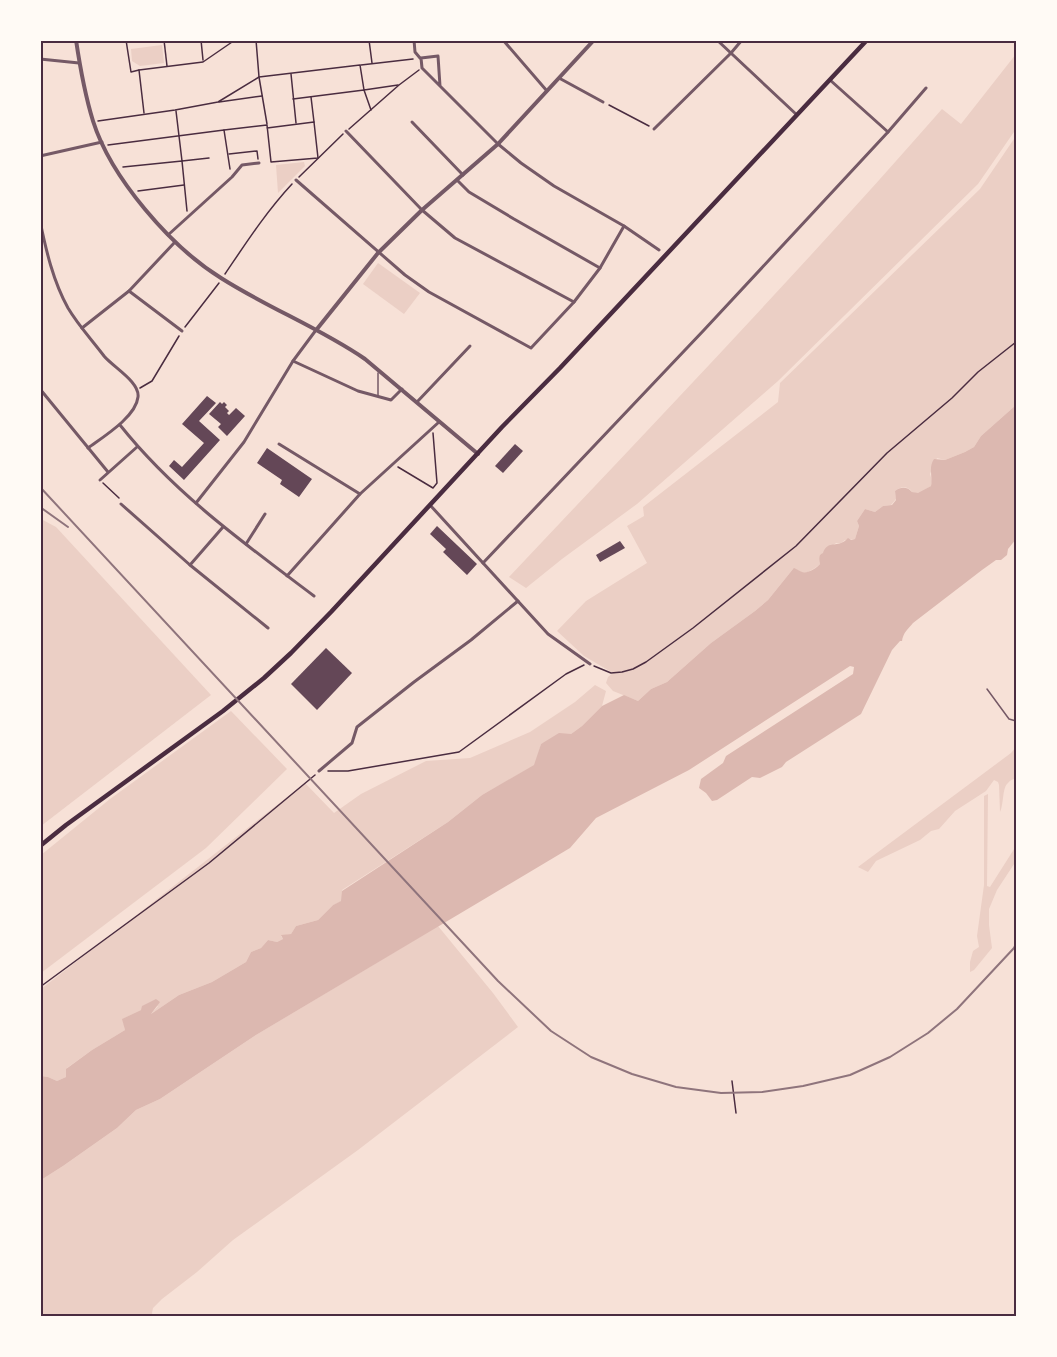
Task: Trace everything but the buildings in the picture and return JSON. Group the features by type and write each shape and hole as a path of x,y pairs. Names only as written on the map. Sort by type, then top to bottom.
{"main road":[{"path":"40,846 223,711 264,678 331,612 867,40"}],"street":[{"path":"76,40 93,121 103,144 132,192 168,235 197,261 222,279 317,329 378,369 478,454"},
{"path":"414,40 415,52 421,58 422,68 498,144 554,186 624,226 659,250"},
{"path":"503,40 548,91"},
{"path":"196,503 244,442 293,362 317,329 378,253 422,210 498,144 594,40"},
{"path":"717,40 797,115"},
{"path":"654,129 742,40"},
{"path":"421,58 438,56 440,86"},
{"path":"40,59 79,63"},
{"path":"559,78 603,102"},
{"path":"830,80 888,132"},
{"path":"483,563 712,321 926,88"},
{"path":"412,122 463,175"},
{"path":"346,131 422,210 455,238 574,302"},
{"path":"40,156 103,144"},
{"path":"168,235 232,177 242,165 259,163"},
{"path":"296,180 405,275 429,292 531,348 574,302 600,268 624,226"},
{"path":"457,180 469,192 600,268"},
{"path":"40,221 46,250 68,308 109,361 138,389 138,398 134,408 120,425 88,448"},
{"path":"82,328 129,291 175,242"},
{"path":"129,291 182,331"},
{"path":"417,402 470,346"},
{"path":"293,362 357,391 378,397 391,400 402,390"},
{"path":"40,389 108,472"},
{"path":"287,576 360,494 439,422"},
{"path":"120,425 137,447 223,527 314,596"},
{"path":"279,444 360,494"},
{"path":"100,480 137,447"},
{"path":"122,504 190,565 268,628"},
{"path":"430,505 548,633 590,664"},
{"path":"246,544 265,514"},
{"path":"190,565 223,527"},
{"path":"320,771 352,743 357,727 518,601"}],"lane":[{"path":"378,369 378,397"},
{"path":"987,689 1009,719 1017,721"}],"path":[{"path":"126,40 131,72 203,62 235,40"},
{"path":"164,40 167,67"},
{"path":"201,40 203,62"},
{"path":"256,40 270,162 318,158"},
{"path":"369,40 372,64"},
{"path":"218,102 259,77 421,58"},
{"path":"360,65 364,90 371,110"},
{"path":"222,279 275,202 346,131 422,68"},
{"path":"139,70 144,114"},
{"path":"291,73 297,124"},
{"path":"293,99 399,85"},
{"path":"93,121 262,96"},
{"path":"311,97 318,158"},
{"path":"603,102 654,129"},
{"path":"176,110 188,216"},
{"path":"103,144 314,122"},
{"path":"224,130 232,177"},
{"path":"228,154 258,151 259,163"},
{"path":"116,168 209,158"},
{"path":"132,192 184,185"},
{"path":"40,987 208,863 320,771 348,771 459,752 566,674 579,667 590,664 611,673 622,672 646,662 693,628 796,546 888,453 952,398 978,372 1017,342"},
{"path":"394,464 433,488 437,483 431,430"},
{"path":"100,480 119,496 122,504"},
{"path":"732,1081 736,1113"}],"shaded area":[{"path":"162,45 164,63 140,66 132,61 131,49"},
{"path":"1016,54 1016,129 978,184 778,381 637,504 526,588 509,577 782,287 942,109 961,124"},
{"path":"1016,136 1016,405 981,436 974,447 945,460 937,458 930,474 931,486 918,494 904,487 900,488 895,491 896,499 891,505 883,506 875,512 865,509 857,521 859,526 855,539 836,543 819,557 820,564 809,572 803,573 793,569 768,600 711,643 667,682 651,689 638,701 613,691 606,683 608,677 613,673 584,656 557,631 586,601 647,563 627,526 644,516 643,507 778,402 780,383 980,189"},
{"path":"304,162 305,166 278,193 276,165"},
{"path":"378,263 420,293 404,314 363,284"},
{"path":"1016,405 1016,539 1008,549 1007,555 1001,560 996,560 982,570 913,623 902,641 892,650 861,714 786,762 782,767 760,778 752,777 717,800 712,801 699,788 701,779 723,763 726,756 853,674 854,667 850,666 689,770 596,818 570,848 256,1035 160,1099 136,1110 117,1128 41,1180 41,1076 57,1081 66,1077 66,1069 125,1030 122,1019 141,1010 142,1006 156,999 160,1002 151,1014 179,995 212,982 246,962 251,952 261,948 268,940 277,942 283,939 281,935 291,934 296,926 318,920 333,905 341,901 342,891 448,822 482,795 534,765 541,744 559,733 571,734 602,706 624,695 638,701 651,689 667,682 711,643 768,600 794,568 801,572 812,570 820,564 820,556 828,546 842,543 848,538 855,539 859,526 857,521 865,509 875,512 883,506 892,505 896,500 895,491 900,488 918,493 931,486 931,466 934,459 945,460 974,447 981,436"},
{"path":"41,519 56,527 211,695 41,826"},
{"path":"595,685 606,691 602,706 582,726 571,734 541,744 535,765 482,795 448,822 342,890 342,901 333,905 318,920 296,926 291,934 281,936 283,939 277,942 268,940 261,948 251,952 246,962 212,982 179,995 151,1014 158,1006 141,1010 123,1019 125,1030 67,1068 66,1077 57,1081 41,1076 41,989 305,783 334,813 361,794 426,761 470,758 530,732 575,702"},
{"path":"231,711 287,769 206,848 41,973 41,855 110,799"},
{"path":"1016,747 1016,778 1006,785 1000,812 999,785 994,780 986,791 955,811 939,829 931,831 920,840 876,861 868,872 858,867 1011,753"},
{"path":"988,794 987,886 990,887 1016,846 1016,861 997,890 989,909 992,948 970,972 973,951 979,947 977,936 984,885 984,796"},
{"path":"438,926 518,1027 358,1150 233,1240 162,1299 153,1308 153,1316 41,1316 41,1180 117,1128 136,1110 160,1099 256,1035"}],"railway":[{"path":"40,487 498,981 551,1031 591,1057 632,1074 676,1087 721,1093 762,1092 803,1086 850,1075 890,1057 928,1033 957,1009 1016,944"},
{"path":"40,507 68,527"}]}
